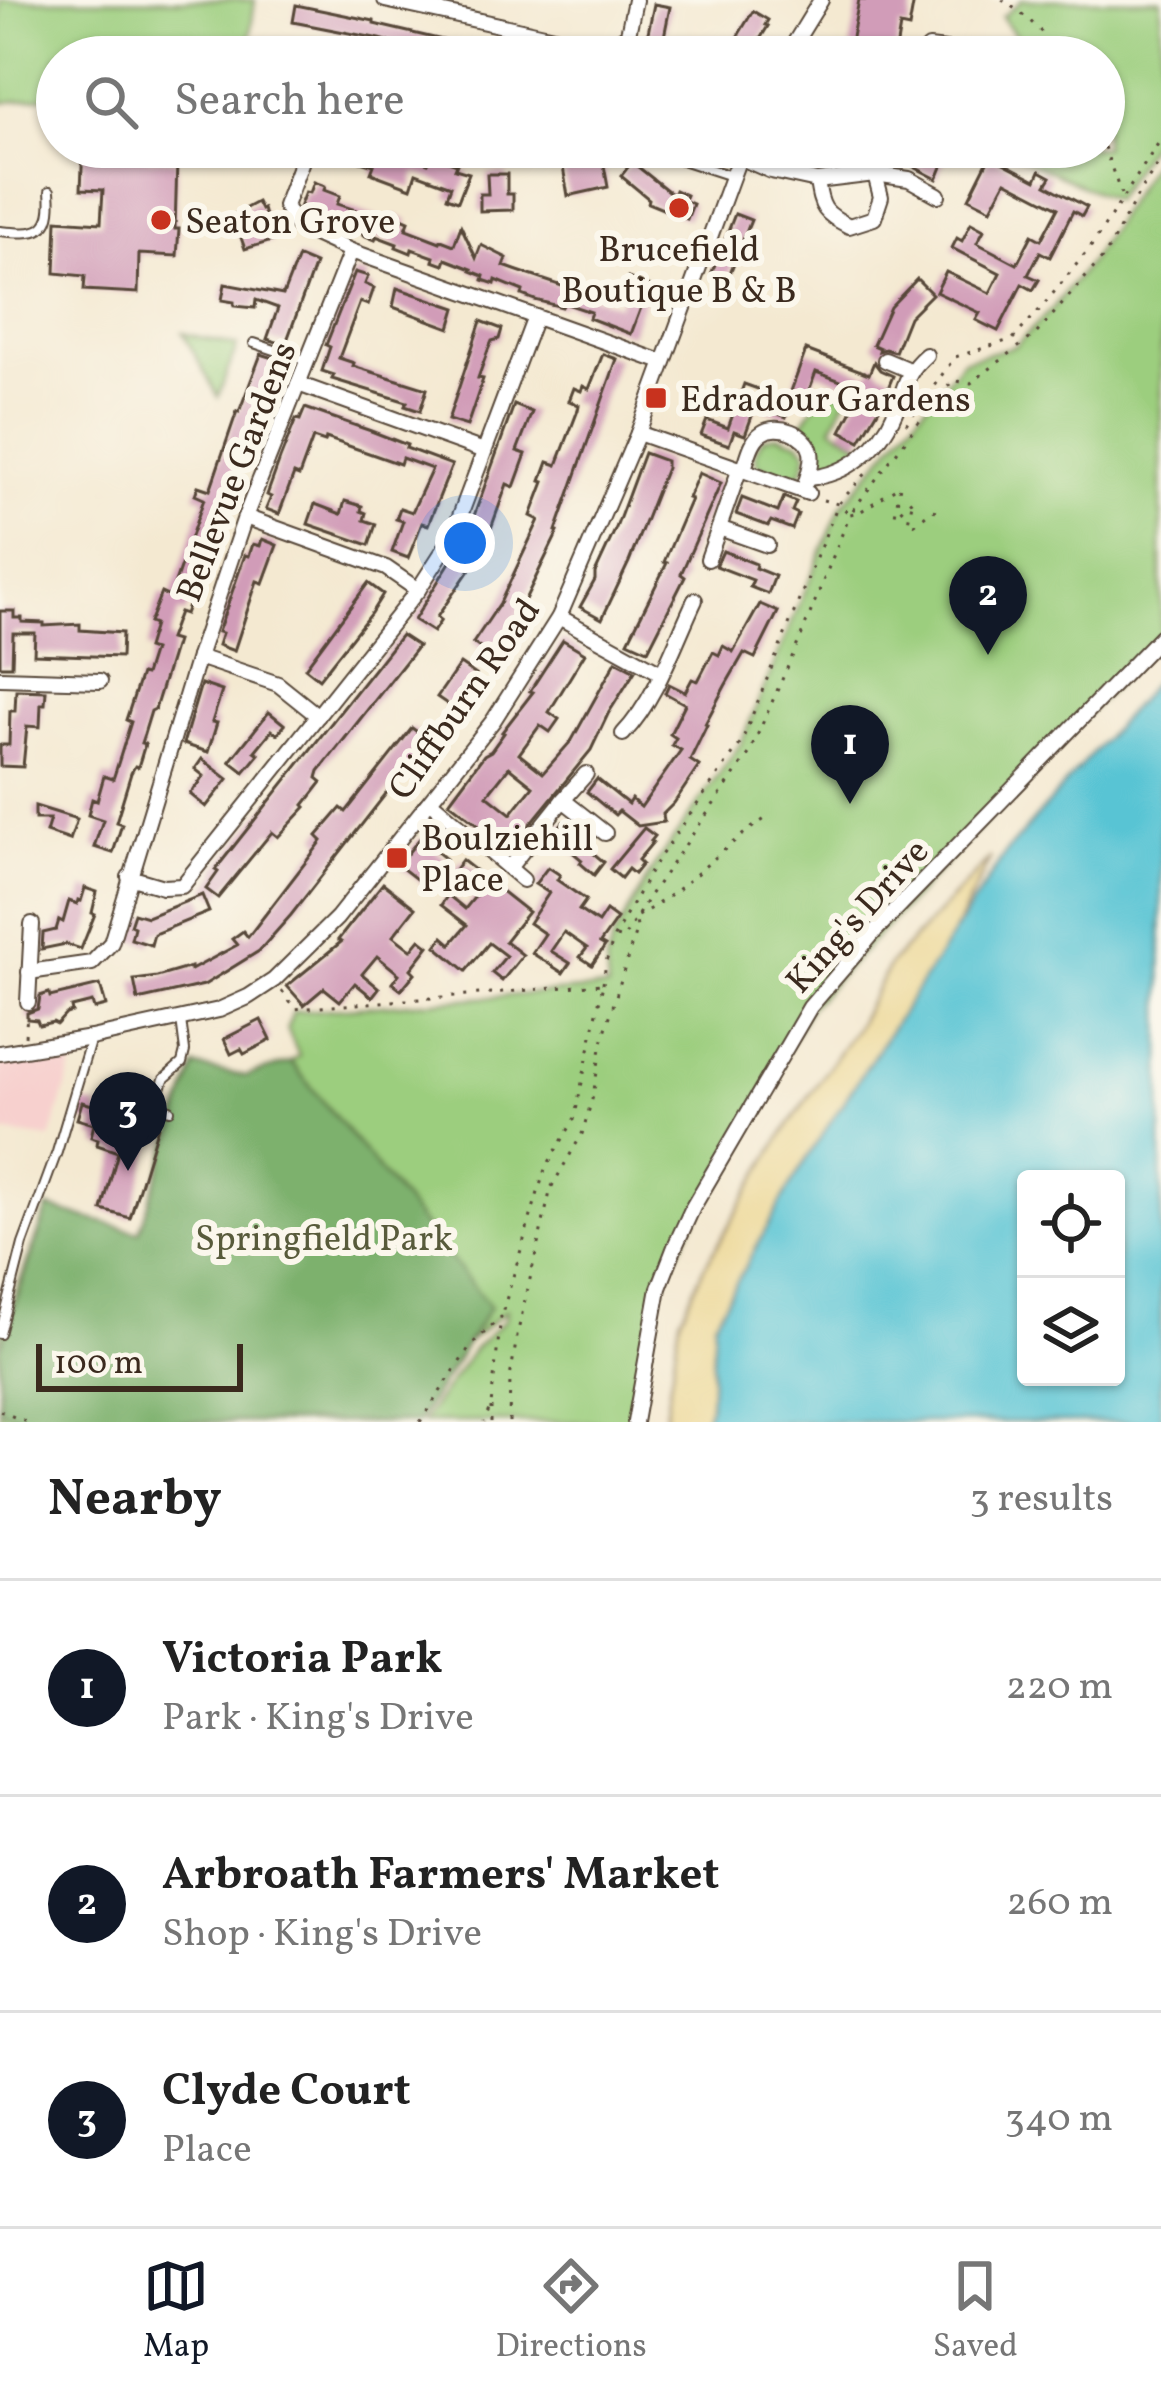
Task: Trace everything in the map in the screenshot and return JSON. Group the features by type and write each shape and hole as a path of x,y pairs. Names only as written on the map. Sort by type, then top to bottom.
{"street":[{"path":"386,0 549,36"},
{"path":"625,36 635,0"},
{"path":"802,36 821,0"},
{"path":"299,168 285,206 297,226 351,251 662,362"},
{"name":"Cliffburn Road","path":"0,1053 219,1010 274,980 338,918 493,722 560,617 638,433 734,168"},
{"path":"766,168 818,182 875,174 909,179 938,195"},
{"path":"818,182 820,202 828,215 849,226 874,218 881,197 875,174"},
{"name":"Bellevue Gardens","path":"29,972 92,963 111,943 245,517 351,251"},
{"path":"129,878 164,887 182,886 418,590 452,537 535,317"},
{"path":"638,433 806,487 865,455 876,444 895,412 910,370 926,355"},
{"path":"885,360 910,370"},
{"path":"298,384 484,451"},
{"path":"708,560 760,434 776,429 806,440 812,460 806,487"},
{"path":"245,517 386,568 418,590"},
{"path":"719,528 766,545"},
{"path":"623,734 662,673 694,600"},
{"path":"560,617 662,673"},
{"name":"King's Drive","path":"634,1422 659,1288 676,1244 809,1007 1161,636"},
{"path":"198,657 278,684 318,716"},
{"path":"0,678 100,681"},
{"path":"509,868 586,774"},
{"path":"563,800 605,832"},
{"path":"430,801 523,880"},
{"path":"28,1002 32,924"}],"lane":[{"path":"706,168 731,176"},
{"path":"0,231 26,234 48,223 50,190"},
{"path":"254,343 307,361"},
{"path":"156,1106 164,1079 182,1063 181,1018"},
{"path":"0,1334 23,1244 91,1038"},
{"path":"110,1092 170,1110"}],"path":[{"path":"1005,2 1044,36"},
{"path":"897,436 955,357 1013,339 1093,244 1161,140"},
{"path":"614,937 623,939 748,754 850,514 943,390 955,381 970,382 1036,334 1106,254 1161,160"},
{"path":"1112,168 1124,196"},
{"path":"1136,177 1140,190"},
{"path":"886,452 894,457"},
{"path":"487,1422 501,1317 550,1160 574,1120 614,937 655,865 741,743 838,504 870,469"},
{"path":"850,514 900,485 895,515 913,498 908,522 915,524 932,510 938,511"},
{"path":"806,487 850,514"},
{"path":"635,917 664,901 765,819"},
{"path":"509,1422 518,1331 550,1188 582,1134 602,1042 637,927 635,917"},
{"path":"274,980 296,1010 603,984"},
{"path":"24,1049 28,1002"},
{"path":"550,1160 564,1164"},
{"path":"420,1422 471,1345 501,1317"},
{"path":"0,1412 26,1422"}],"shaded area":[{"path":"78,1049 50,1139 0,1132 0,1064"}],"green space":[{"path":"0,0 255,0 250,36 36,36 36,98 2,103"},
{"path":"1022,0 1161,0 1161,127 1113,200 1043,168 1125,168 1125,36 1016,36 1002,17"},
{"path":"1161,148 1161,637 810,1007 659,1288 635,1422 422,1422 474,1349 505,1319 506,1310 467,1343 417,1422 11,1422 0,1417 0,1333 48,1208 139,1232 195,1067 246,1076 291,1062 299,1056 287,1028 293,1012 608,988 606,962 614,937 655,865 741,743 840,508 963,360 1015,346 1053,308 1090,261"},
{"path":"183,333 237,346 218,397"},
{"path":"828,389 848,395 832,427 861,444 831,465 821,461 815,440 799,428"},
{"path":"777,435 799,442 807,452 804,469 793,478 758,465 757,448 763,438"},
{"name":"Springfield Park","path":"291,1062 490,1307 417,1422 32,1422 0,1409 0,1349 48,1208 139,1232 195,1067 246,1076"}],"sand":[{"path":"991,857 710,1422 664,1422 680,1319 703,1269 781,1137 857,1026 890,964"}],"water":[{"path":"1161,674 1161,1422 703,1422 710,1405 714,1322 800,1169 1007,851"}],"building":[{"path":"859,0 914,0 909,28 900,26 898,36 852,36"},
{"path":"654,4 670,7 664,36 647,36"},
{"path":"296,5 425,36 365,36 293,22"},
{"path":"753,11 768,20 762,36 738,36"},
{"name":"Seaton Grove","path":"82,168 177,168 177,256 139,254 138,293 84,290 85,276 55,273 57,220 101,223 103,190 81,189"},
{"path":"373,168 455,168 469,173 458,201 447,197 451,186 416,173 411,188 371,173"},
{"path":"563,168 604,168 608,187 568,196"},
{"path":"627,168 639,168 673,195 675,190 686,195 684,200 693,204 687,219 648,203 621,176"},
{"path":"916,168 942,168 937,179"},
{"path":"984,168 1013,168 1036,180 1040,171 1051,177 1046,185 1087,207 1082,216 1073,211 1050,257 1040,252 1028,275 1039,280 1033,290 1022,284 998,331 976,320 980,313 936,292 946,272 990,293 1000,273 952,248 957,238 962,241 971,223 984,230 977,243 1017,264 1032,235 1041,240 1058,208 1006,181 991,209 969,198"},
{"path":"487,174 507,174 513,210 480,211 480,194 488,194"},
{"path":"314,182 340,196 337,204 392,222 395,215 409,221 406,229 440,242 454,245 461,226 476,258 481,245 507,258 504,266 618,305 628,278 649,286 631,334 589,318 591,312 535,300 446,259 444,265 412,249 411,253 376,236 375,240 363,235 361,228 310,217 311,213 299,208"},
{"path":"257,202 272,241 245,249 233,215"},
{"path":"735,214 751,220 728,278 712,272"},
{"path":"298,257 315,264 283,344 267,339 278,308 256,300 255,308 222,300 225,284 283,295"},
{"path":"355,272 368,276 365,284 374,288 368,305 360,302 339,358 427,389 420,411 405,406 407,402 332,379 334,375 322,371 330,347 326,345"},
{"path":"917,279 932,294 909,317 895,352 879,351 873,345 890,307"},
{"path":"397,288 456,308 450,328 393,307"},
{"path":"481,321 502,329 488,350 467,426 448,420"},
{"path":"806,350 869,374 874,362 893,376 860,441 841,431 863,389 816,372 806,399 790,394"},
{"path":"261,354 279,363 254,429 248,426 241,446 244,455 228,497 235,499 231,509 224,507 219,521 214,519 203,546 209,548 185,614 179,612 169,639 176,641 116,822 122,824 113,853 94,847 103,820 88,815 104,776 113,779 116,770 131,722 126,720 153,650 147,648 154,625 149,623 161,593 170,597 204,499 195,495 198,486 210,490"},
{"path":"603,354 617,359 558,532 517,616 490,655 473,643 500,603 539,520 531,516 541,481 548,462 557,465 578,410 579,405 569,401 574,388 589,389"},
{"path":"744,384 791,401 786,417 756,405 745,435 734,431 729,445 701,435 707,420 728,428"},
{"path":"514,405 532,412 517,451 526,454 514,487 507,484 485,545 466,538"},
{"path":"305,408 452,465 428,525 422,523 408,558 392,552 403,521 396,519 400,508 412,512 432,469 402,458 400,464 326,438 325,442 313,438 279,514 266,509 280,459"},
{"path":"644,453 666,461 666,468 602,619 580,607"},
{"path":"699,473 721,483 681,574 685,577 648,650 628,641 667,563"},
{"path":"784,497 796,502 792,511 798,514 792,529 736,514 742,498 778,512"},
{"path":"345,501 362,506 364,520 376,524 369,545 308,524 315,504 341,514"},
{"path":"262,539 277,545 263,583 257,581 234,651 218,645 222,633 218,632 245,555 249,556 253,544 260,546"},
{"path":"457,551 475,562 437,617 441,620 433,632 414,620"},
{"path":"723,551 775,576 768,594 750,587 753,580 716,566"},
{"path":"368,583 383,594 319,679 305,668"},
{"path":"760,604 778,612 755,658 744,653 725,686 690,760 699,766 663,814 664,822 638,826 619,811 615,815 587,792 597,779 628,804 631,799 641,807 681,750 672,745 676,738 670,734 685,704 665,693 669,684 685,692 692,679 698,681 713,652 719,655 723,646 733,652"},
{"path":"0,611 14,611 14,618 22,622 44,626 80,624 80,630 122,633 121,657 34,654 35,633 13,633 12,666 0,666"},
{"path":"401,635 418,646 319,771 317,778 322,782 306,807 278,837 272,832 218,898 206,889 215,870"},
{"path":"563,640 585,653 549,712 559,719 550,732 540,725 519,754 543,773 572,740 616,661 635,671 591,750 510,849 449,802 491,751","holes":["509,767 533,786 511,814 487,795"]},
{"path":"460,664 476,675 453,708 437,697"},
{"path":"201,684 222,691 208,752 183,744"},
{"path":"16,690 46,691 45,704 41,704 40,727 27,726 23,767 0,766 0,745 9,745"},
{"path":"269,712 285,725 277,734 272,730 244,772 230,761"},
{"path":"412,728 428,740 259,951 204,985 138,1000 134,980 191,970 237,945 232,939 243,931 248,937 322,841 317,836 341,808 346,812"},
{"path":"202,759 228,779 206,807 190,794 204,776 195,769"},
{"path":"35,806 77,819 70,840 46,832 50,819 35,819"},
{"path":"563,822 604,862 594,875 552,835"},
{"path":"644,828 655,836 653,842 638,860 642,864 634,874 628,869 621,878 610,869"},
{"path":"420,838 446,859 425,886 398,865"},
{"path":"462,860 528,912 505,941 523,955 502,981 492,973 506,956 489,943 466,971 436,946 443,937 451,944 467,925 441,905 448,895 465,909 478,893 453,872"},
{"path":"548,867 560,875 557,880 586,900 579,910 598,923 606,911 617,919 592,965 580,957 587,948 564,932 551,951 570,963 563,973 532,953 545,934 529,923 549,893 535,884"},
{"path":"383,883 415,908 393,936 411,950 420,939 429,946 411,969 415,973 401,990 392,983 399,974 377,956 362,974 379,988 372,997 355,983 340,1001 324,988 304,1005 287,986 341,942 338,940"},
{"path":"85,888 97,892 95,914 81,949 66,944 42,949 43,933 56,930 69,901 81,901"},
{"path":"202,895 209,912 154,934 151,945 131,939 134,913 147,917"},
{"path":"100,985 106,1006 94,1009 92,1002 71,1007 72,1012 57,1024 39,1025 27,1019 27,1013 38,1009 40,996"},
{"path":"261,1020 271,1040 244,1054 241,1049 231,1054 224,1039"},
{"path":"82,1102 99,1107 97,1113 142,1127 144,1122 158,1126 130,1218 102,1210 118,1152 97,1145 98,1139 91,1137 94,1124 77,1119"}],"place":[{"name":"Brucefield Boutique B & B","path":"679,208"},
{"name":"Seaton Grove","path":"161,220"},
{"name":"Edradour Gardens","path":"656,398"},
{"name":"Arbroath Farmers' Market","path":"988,655"},
{"name":"Victoria Park","path":"850,804"},
{"name":"Boulziehill Place","path":"397,858"},
{"name":"Clyde Court","path":"128,1171"}]}
